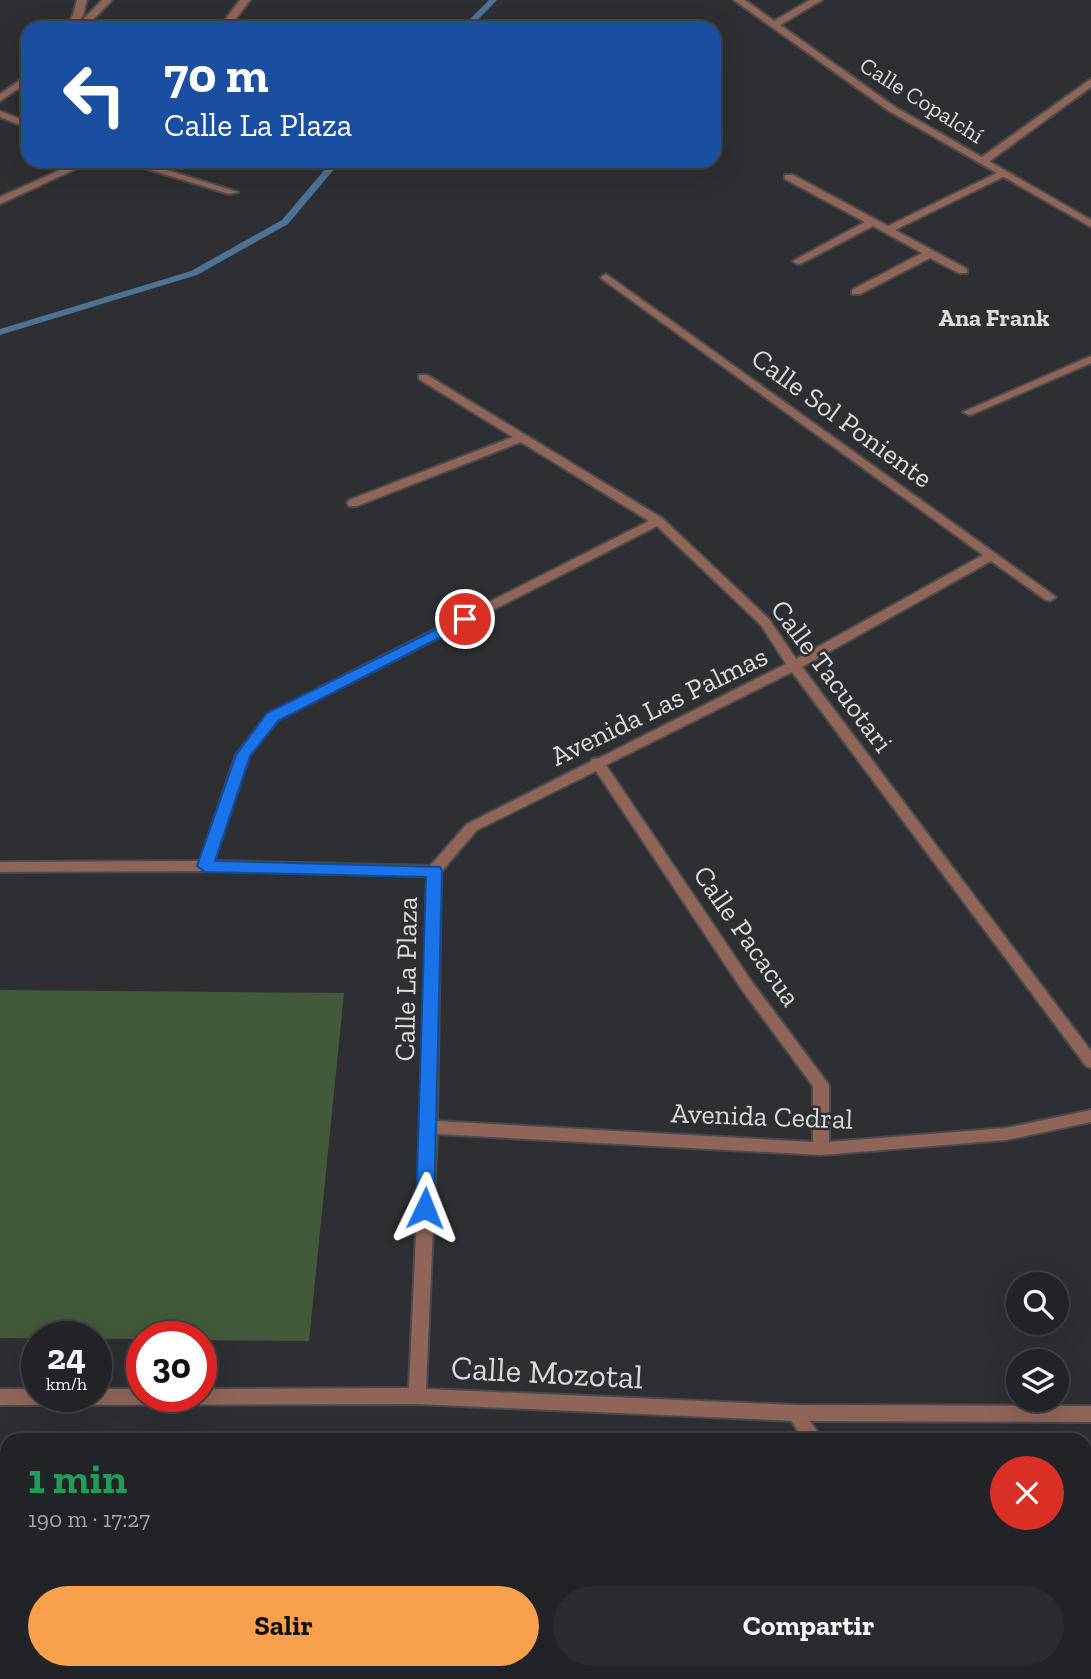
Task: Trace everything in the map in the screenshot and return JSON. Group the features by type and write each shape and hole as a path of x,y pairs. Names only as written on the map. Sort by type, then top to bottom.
{"street":[{"path":"75,21 82,0"},
{"path":"87,21 107,0"},
{"path":"229,21 245,0"},
{"name":"Calle Copalchí","path":"739,0 775,23 892,109 1091,224"},
{"path":"775,23 817,0"},
{"path":"983,161 1091,82"},
{"path":"0,98 21,83"},
{"path":"0,114 21,122"},
{"path":"0,201 73,168"},
{"path":"150,168 233,192"},
{"path":"888,230 1003,173"},
{"path":"789,177 963,271"},
{"path":"798,261 873,222"},
{"path":"856,292 931,253"},
{"name":"Calle Sol Poniente","path":"606,277 1050,597"},
{"path":"969,412 1091,359"},
{"name":"Calle Tacuotari","path":"423,377 658,521 765,622 794,666 1091,1062"},
{"path":"353,502 522,438"},
{"path":"205,866 243,755 272,717 658,521"},
{"name":"Avenida Las Palmas","path":"434,871 472,827 597,762 794,666 990,556"},
{"name":"Calle Pacacua","path":"597,762 747,986 821,1085 821,1149"},
{"name":"Calle La Plaza","path":"0,867 205,866 434,871 429,1127 417,1396"},
{"name":"Avenida Cedral","path":"429,1127 821,1149 1006,1134 1091,1116"},
{"name":"Calle Mozotal","path":"0,1397 417,1396 795,1413 1091,1414"},
{"path":"795,1413 809,1433"}],"green space":[{"path":"0,990 344,993 309,1341 217,1340 217,1321 126,1321 126,1339 112,1339 112,1321 21,1321 21,1338 0,1338"}],"waterway":[{"path":"472,21 493,0"},
{"path":"0,332 194,273 285,222 331,168"}],"district":[{"name":"Ana Frank","path":"994,317"}],"route":[{"path":"425,1208 434,871 205,866 243,755 272,717 465,619"}]}
